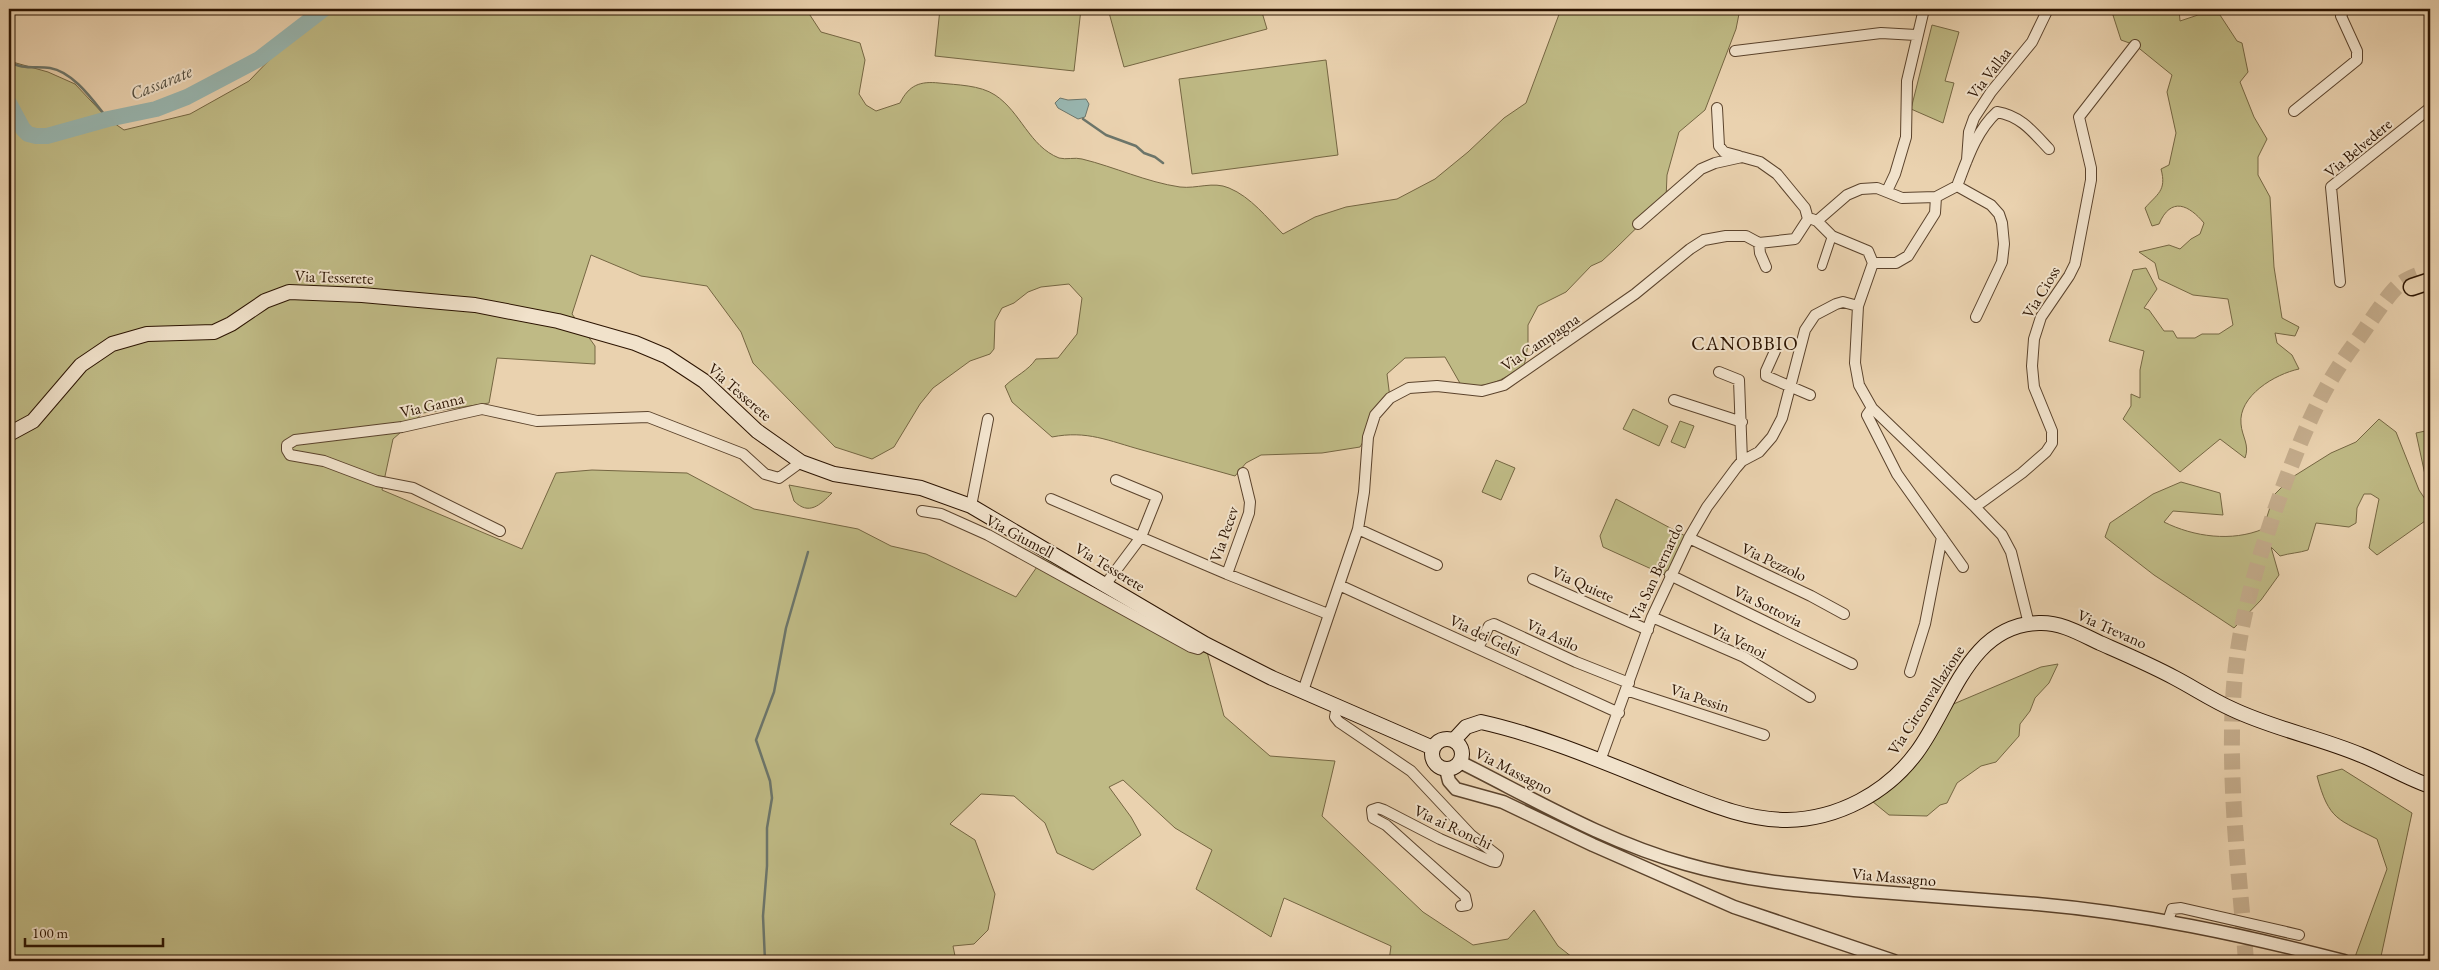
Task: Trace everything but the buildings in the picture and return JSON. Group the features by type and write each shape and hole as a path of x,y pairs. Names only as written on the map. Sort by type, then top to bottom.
{"highway":[{"path":"2412,287 2428,275"}],"main road":[{"name":"Via Tesserete","path":"9,433 33,421 72,373 88,358 112,344 147,334 214,332 231,324 273,297 289,292 475,305 558,321 635,343 666,356 704,381 757,431 801,462 834,474 929,490 971,506 1205,644 1303,691 1433,748"},
{"name":"Via Trevano","path":"2029,624 2047,623 2069,629 2157,668 2229,708 2261,722 2354,752 2430,786"},
{"name":"Via Circonvallazione","path":"1600,761 1714,805 1750,816 1790,820 1834,812 1867,797 1896,776 1925,740 1973,657 1998,636 2029,624"},
{"path":"1454,740 1466,726 1481,722 1600,761"},
{"path":"1444,739 1454,740 1462,751 1460,762 1454,767 1446,769 1434,762 1433,748 1444,739"}],"street":[{"path":"1882,190 1896,174 1906,133 1906,88 1916,35 1924,9"},
{"name":"Via Vallaa","path":"1967,160 1969,132 1974,118 1991,92 2032,42 2048,9"},
{"path":"2294,111 2357,60 2357,51 2341,17 2344,9"},
{"path":"1735,51 1871,34 1916,35"},
{"name":"Via Cioss","path":"1975,507 2022,473 2046,452 2052,443 2052,431 2034,387 2033,346 2041,317 2069,276 2076,257 2092,168 2078,117 2135,45"},
{"path":"1717,108 1719,146 1724,152 1760,162 1777,174 1805,208 1812,220 1832,236 1868,251 1873,263 1859,304 1856,374 1861,389 1872,408 1994,526 2008,545 2029,624"},
{"name":"Via Belvedere","path":"2340,282 2331,187 2430,108"},
{"path":"1812,220 1850,193 1861,189 1882,190 1902,198 1936,197 1957,186 1967,160 1986,122 1997,112 2010,114 2021,120 2049,149"},
{"path":"1638,224 1701,169 1714,163 1742,157"},
{"path":"1957,186 1991,205 1999,214 2002,223 2004,244 2002,262 1976,317"},
{"path":"1873,263 1896,263 1908,256 1935,213 1936,197"},
{"name":"Via Campagna","path":"1303,691 1358,529 1364,492 1368,437 1375,415 1390,398 1410,388 1437,386 1482,391 1496,388 1521,374 1635,294 1698,244 1710,238 1726,236 1746,236 1759,243 1795,239 1812,220"},
{"path":"1822,266 1832,236"},
{"path":"1759,243 1760,253 1766,267"},
{"name":"Via San Bernardo","path":"1600,761 1619,713 1652,617 1670,575 1707,507 1742,461 1759,452 1772,437 1782,418 1806,330 1815,315 1843,302 1859,304"},
{"path":"1775,351 1765,375 1810,395"},
{"path":"1719,372 1739,380 1742,461"},
{"path":"1674,400 1742,422"},
{"path":"1872,408 1867,415 1869,422 1887,451 1897,474 1963,567"},
{"name":"Via Ganna","path":"500,531 414,488 377,481 324,461 290,455 287,445 295,440 402,427 482,409 537,421 648,417 743,454 769,476 779,478 801,462"},
{"path":"971,506 988,419"},
{"name":"Via Pecev","path":"1051,499 1227,574 1250,513 1250,502 1243,473"},
{"path":"1105,585 1140,537 1157,497 1116,480"},
{"name":"Via Giumell","path":"922,511 940,514 988,535 1191,647 1198,648 1205,644"},
{"path":"1358,529 1437,565"},
{"path":"1910,672 1925,624 1942,536"},
{"name":"Via Pezzolo","path":"1689,538 1811,596 1844,614"},
{"path":"1227,574 1328,614"},
{"name":"Via Sottovia","path":"1670,575 1852,664"},
{"name":"Via Quiete","path":"1533,579 1648,630"},
{"name":"Via dei Gelsi","path":"1339,585 1619,713"},
{"name":"Via Venoi","path":"1652,617 1744,657 1810,697"},
{"name":"Via Asilo","path":"1478,648 1489,626 1494,624 1627,686"},
{"name":"Via Pessin","path":"1627,686 1764,735"},
{"name":"Via ai Ronchi","path":"1337,706 1335,716 1339,722 1411,771 1471,835 1498,856 1498,861 1491,861 1440,839 1384,810 1378,808 1372,810 1373,818 1386,825 1465,896 1467,905 1461,906"},
{"name":"Via Massagno","path":"1460,762 1616,840 1672,860 1713,871 1790,884 2107,911 2168,921 2344,961"},
{"path":"1446,769 1448,782 1456,789 1503,802 1593,845 1734,907 1894,961"},
{"path":"2168,921 2172,909 2181,908 2299,935"}],"shaded area":[{"path":"332,9 806,9 821,32 860,43 865,60 859,94 866,105 876,111 900,103 907,92 916,85 939,83 982,89 1004,102 1032,137 1049,153 1059,158 1082,159 1167,185 1186,187 1217,185 1229,188 1252,202 1283,234 1315,217 1346,207 1397,199 1435,179 1468,152 1504,118 1526,103 1561,9 1740,9 1736,29 1705,110 1679,132 1667,175 1666,199 1602,261 1591,266 1566,292 1538,306 1528,325 1528,345 1524,367 1501,380 1472,386 1461,385 1445,357 1405,358 1387,374 1390,398 1360,447 1322,453 1261,455 1246,463 1235,476 1098,438 1076,435 1052,437 1012,402 1005,386 1036,359 1058,358 1077,334 1082,298 1069,284 1041,287 1028,292 1014,303 1002,308 995,321 994,349 990,354 970,361 933,388 920,404 894,447 872,459 835,447 753,363 741,332 707,286 641,276 591,255 572,314 595,346 595,364 497,358 489,403 423,413 393,439 382,490 522,549 556,473 592,470 687,473 754,509 858,529 891,546 926,554 1016,597 1048,551 1205,644 1224,716 1270,756 1335,761 1322,816 1423,912 1473,945 1508,939 1534,910 1558,946 1577,961 1389,961 1391,946 1284,898 1271,937 1196,889 1212,850 1175,828 1123,780 1109,787 1131,817 1141,835 1093,870 1057,853 1045,823 1014,796 981,794 950,824 975,840 995,894 988,930 974,944 953,946 956,961 9,961 9,61 48,72 75,84 108,119 124,130 190,114 249,81 276,53"},
{"path":"940,9 1081,9 1074,71 935,56"},
{"path":"1108,9 1261,9 1267,29 1124,67"},
{"path":"2111,9 2179,9 2180,21 2198,15 2220,15 2237,41 2242,43 2248,72 2240,82 2254,117 2267,139 2258,157 2258,175 2270,197 2274,267 2282,318 2299,327 2295,336 2275,333 2277,343 2292,355 2299,369 2269,381 2245,404 2241,424 2247,449 2245,458 2220,439 2180,472 2123,419 2131,406 2131,394 2140,398 2140,370 2144,351 2109,341 2133,270 2146,268 2157,289 2144,308 2149,310 2164,331 2173,331 2177,338 2195,338 2202,334 2219,334 2233,325 2228,299 2193,295 2159,279 2155,263 2139,252 2169,245 2180,249 2200,234 2204,223 2192,212 2180,206 2169,210 2159,224 2152,226 2145,208 2160,192 2163,182 2161,169 2169,165 2176,133 2167,92 2172,75 2135,45 2121,40"},
{"path":"1932,25 1959,32 1945,81 1954,83 1943,123 1911,109"},
{"path":"1326,60 1338,155 1192,174 1179,79"},
{"path":"1633,409 1668,426 1659,446 1623,429"},
{"path":"2379,419 2396,432 2419,490 2427,502 2430,502 2430,520 2425,521 2377,555 2369,548 2379,499 2371,494 2364,494 2357,508 2356,523 2349,527 2316,523 2308,550 2305,551 2280,556 2271,547 2279,575 2261,600 2234,628 2154,575 2105,537 2110,523 2153,494 2181,482 2220,493 2223,515 2173,511 2164,522 2188,531 2213,536 2239,536 2263,529 2274,495 2291,478 2331,453 2356,442"},
{"path":"1680,421 1694,426 1685,448 1671,442"},
{"path":"2430,430 2430,498 2416,433"},
{"path":"1496,460 1515,468 1501,500 1482,492"},
{"path":"789,485 832,493 819,505 805,508 794,501"},
{"path":"1616,499 1689,538 1669,577 1603,547 1600,536"},
{"path":"2058,664 2049,683 2035,698 2030,711 2020,724 2019,736 1996,762 1981,766 1957,783 1947,803 1940,805 1927,816 1889,815 1867,797 1884,786 1944,708 2041,667"},
{"path":"2342,769 2412,813 2380,961 2355,957 2387,869 2377,839 2337,817 2326,802 2317,776"}],"water":[{"path":"1060,98 1068,100 1086,99 1089,104 1085,117 1078,119 1058,108 1055,103"}],"waterway":[{"name":"Cassarate","path":"9,103 23,129 28,134 36,136 47,136 108,119 156,109 187,97 259,59 324,9"},
{"path":"9,61 23,67 50,68 67,75 90,96 108,119"},
{"path":"1083,119 1106,135 1136,146 1144,153 1155,157 1163,163"},
{"path":"765,961 763,916 767,866 767,828 772,798 770,781 756,740 774,692 786,628 808,552"}],"tunnel":[{"path":"2246,961 2233,794 2232,751 2236,667 2242,627 2251,590 2285,482 2307,426 2333,375 2394,290 2402,283 2423,273"}],"district":[{"name":"CANOBBIO","path":"1745,343"}]}
